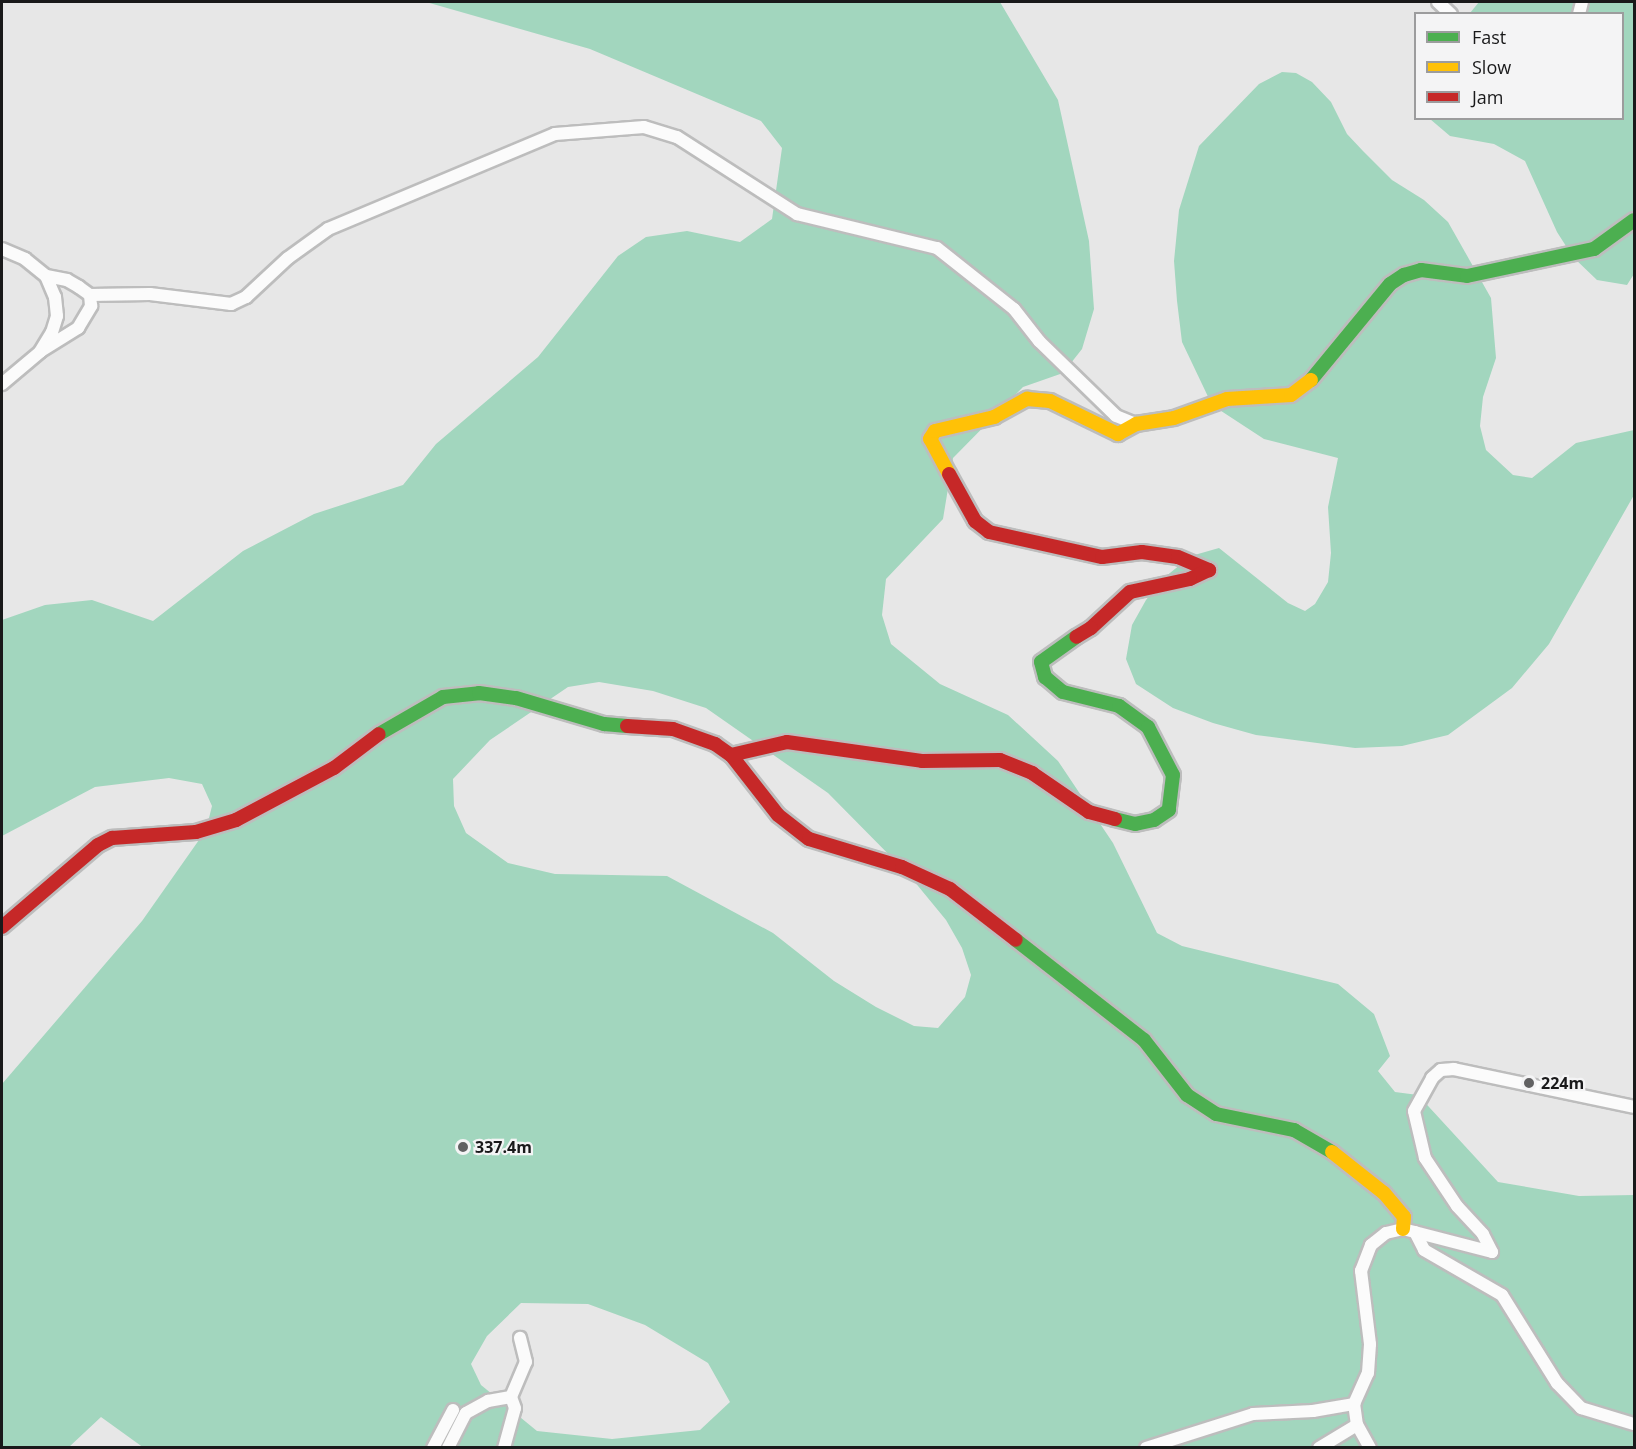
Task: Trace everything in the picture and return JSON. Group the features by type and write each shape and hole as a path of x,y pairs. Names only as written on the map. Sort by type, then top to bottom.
{"street":[{"path":"46,276 67,280 90,296 150,294 231,304 246,297 288,258 327,229 555,134 644,127 677,137 797,214 937,248 1014,309 1039,341 1116,416 1136,423"},
{"path":"731,755 787,742 922,761 1000,760 1032,773 1064,798 1101,815 1135,824 1154,820 1169,810 1173,775 1148,727 1119,706 1063,692 1045,677 1041,662 1054,649 1091,628 1130,592 1190,579 1209,570 1178,556 1142,552 1101,557 989,532 975,522 930,439 935,431 994,417 1027,399 1050,401 1118,434 1136,423 1174,418 1227,399 1291,395 1307,385 1390,284 1404,275 1421,270 1467,276 1594,249 1635,220"},
{"path":"2,249 25,259 46,276 55,297 57,316 52,332 40,352"},
{"path":"2,384 40,352 78,328 91,306 90,296"},
{"path":"2,927 98,845 112,838 196,832 236,820 334,768 377,735 443,697 479,693 516,698 604,724 673,729 714,744 731,755 778,815 809,838 902,867 950,889 1144,1040 1187,1095 1216,1114 1294,1130 1334,1153 1384,1193 1404,1217 1409,1231 1424,1250 1502,1295 1557,1383 1581,1408 1635,1424"},
{"path":"1370,1448 1358,1425 1354,1404 1368,1373 1370,1344 1361,1271 1371,1245 1386,1233 1409,1231 1492,1252 1483,1233 1457,1206 1425,1158 1416,1130 1414,1111 1432,1078 1441,1070 1518,1081 1635,1107"},
{"path":"504,1448 515,1408 511,1397 526,1362 520,1338"},
{"path":"448,1448 466,1413 488,1401 511,1397"},
{"path":"1146,1448 1252,1414 1313,1411 1354,1404"},
{"path":"433,1448 453,1410"},
{"path":"1319,1448 1358,1425"}],"green space":[{"path":"426,2 1000,2 1058,100 1089,241 1094,309 1082,349 1063,373 1023,387 953,458 943,519 886,579 882,615 891,644 940,684 1008,715 1058,761 1113,843 1157,933 1182,946 1338,984 1374,1014 1390,1056 1378,1071 1395,1092 1418,1095 1498,1182 1579,1196 1634,1195 1634,1447 144,1448 101,1417 69,1447 2,1447 2,1084 142,921 206,830 212,806 202,784 169,778 95,787 2,836 2,620 45,605 92,600 153,621 243,551 314,514 403,485 436,444 538,357 618,256 646,237 687,231 740,242 772,219 782,148 761,121 590,49","holes":["599,682 653,691 706,708 828,793 909,875 946,920 962,948 971,975 965,997 938,1028 914,1026 876,1007 834,981 773,933 667,876 555,874 508,863 466,833 454,806 453,779 490,740 568,687","521,1303 588,1304 645,1325 708,1363 730,1402 700,1430 612,1439 537,1431 481,1385 471,1364 487,1336"]},
{"path":"1479,2 1634,2 1634,274 1627,285 1597,280 1573,257 1557,232 1525,161 1494,144 1450,136 1431,120 1624,120 1624,12 1471,12"},
{"path":"1282,72 1296,73 1312,82 1331,102 1347,134 1363,151 1392,180 1424,200 1448,222 1491,298 1496,358 1483,397 1480,426 1486,450 1513,475 1532,478 1576,443 1634,430 1634,495 1549,644 1512,688 1448,735 1402,746 1355,748 1256,735 1213,723 1173,708 1136,684 1126,659 1132,625 1146,600 1165,577 1191,556 1219,548 1288,603 1305,611 1315,604 1328,582 1331,553 1328,507 1338,458 1264,439 1212,405 1182,342 1177,301 1174,261 1179,210 1199,146 1259,84"}],"traffic: fast":[{"path":"1311,380 1390,284 1404,275 1421,270 1467,276 1594,249 1634,220"},
{"path":"1076,637 1041,662 1045,677 1063,692 1119,706 1148,727 1173,775 1169,810 1154,820 1135,824 1115,819"},
{"path":"379,734 443,697 479,693 516,698 604,724 627,726"},
{"path":"1016,940 1144,1040 1187,1095 1216,1114 1294,1130 1332,1152"}],"traffic: slow":[{"path":"949,474 930,439 935,431 994,417 1027,399 1050,401 1118,434 1136,424 1174,418 1227,399 1291,395 1311,380"},
{"path":"1332,1152 1384,1193 1404,1217 1403,1229"}],"traffic: jam":[{"path":"949,474 975,521 989,532 1102,557 1142,552 1178,557 1209,570 1190,579 1130,592 1091,628 1076,637"},
{"path":"627,726 673,729 715,744 731,755 778,815 809,839 902,867 950,889 1016,940"},
{"path":"2,927 98,845 112,838 196,832 236,820 334,768 379,734"},
{"path":"731,755 787,742 922,761 1000,760 1032,773 1089,812 1115,819"}],"place":[{"name":"224m","path":"1529,1083"},
{"name":"337.4m","path":"463,1147"}]}
